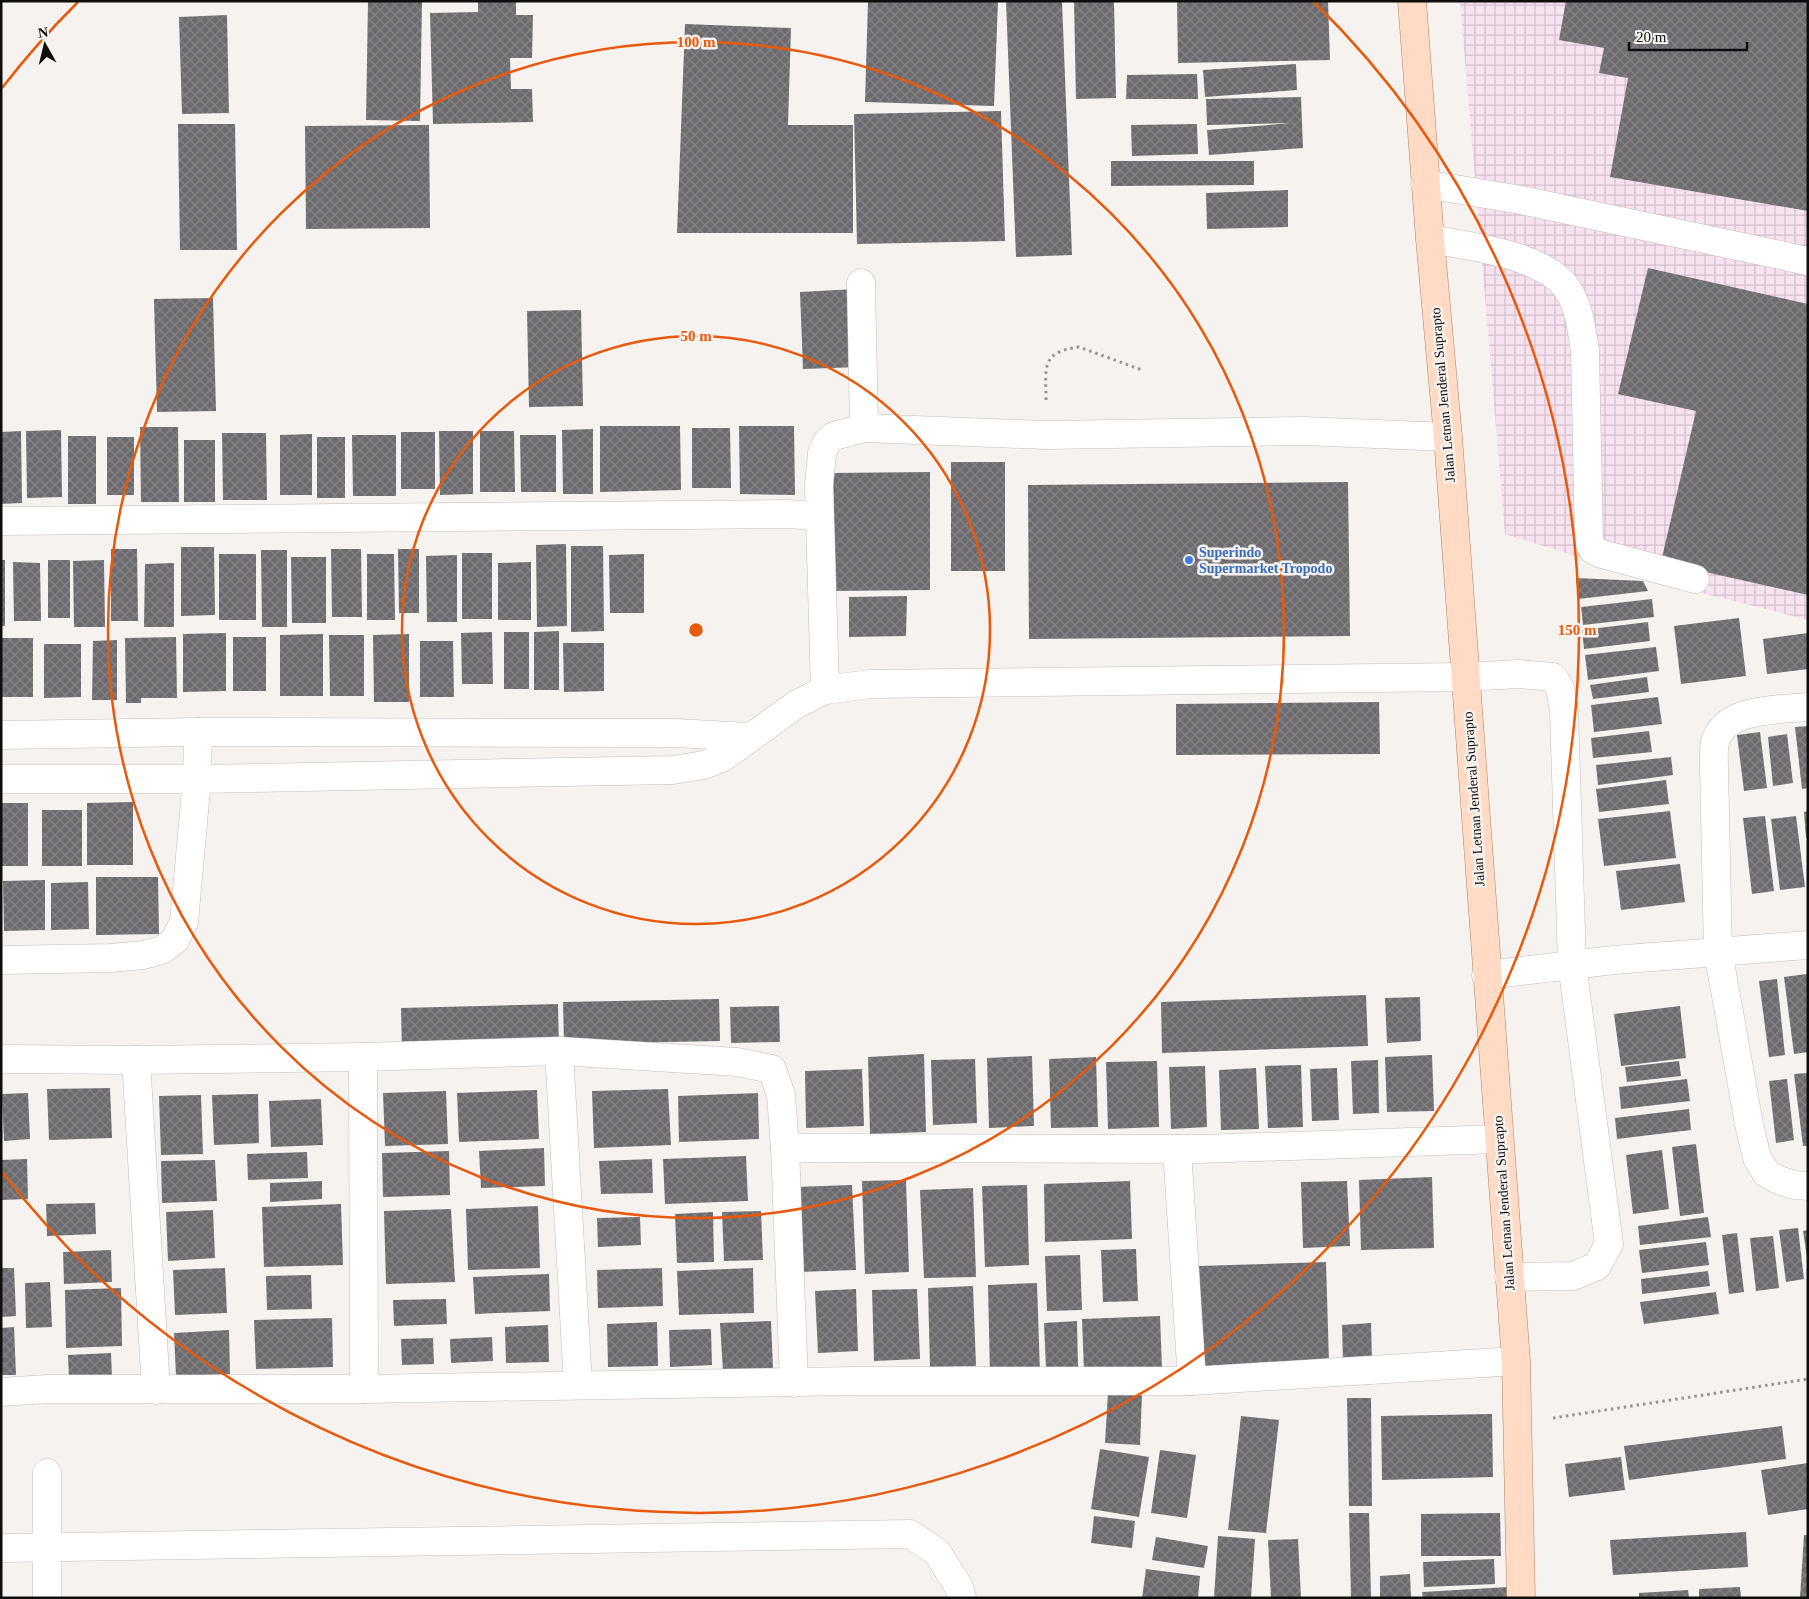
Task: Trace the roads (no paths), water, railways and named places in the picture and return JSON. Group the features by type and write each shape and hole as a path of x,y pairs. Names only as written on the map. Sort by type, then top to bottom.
{"main road":[{"name":"Jalan Letnan Jenderal Suprapto","path":"1412,1 1425,184 1448,437 1486,975 1516,1360 1521,1598"}],"street":[{"path":"1425,184 1521,200 1808,261"},
{"path":"1430,239 1495,250 1544,268 1559,278 1571,294 1580,320 1585,351 1589,542 1592,550 1695,579"},
{"path":"861,283 864,428"},
{"path":"825,690 819,516 820,463 824,447 834,436 864,428 1046,435 1303,431 1448,437"},
{"path":"1,521 786,514 819,516"},
{"path":"1,779 197,779 673,770 704,765 722,758 797,704 825,690 870,684 1465,677 1520,674 1553,677 1560,688 1564,711 1572,964 1609,1244 1597,1266 1573,1276 1509,1278"},
{"path":"1808,707 1748,712 1737,718 1720,731 1715,743 1714,770 1718,952 1748,1124 1757,1158 1767,1174 1795,1186 1808,1186"},
{"path":"1,735 198,732 675,733 750,737"},
{"path":"1,960 111,958 143,955 162,950 175,940 184,922 197,779 198,732"},
{"path":"1486,975 1572,964 1808,946"},
{"path":"559,1051 578,1385"},
{"path":"1,1059 136,1060 363,1057 559,1051 737,1062 772,1069 781,1095 786,1148 794,1383"},
{"path":"363,1057 364,1388"},
{"path":"136,1060 156,1390"},
{"path":"786,1148 1178,1149 1499,1139"},
{"path":"1178,1149 1192,1381"},
{"path":"1,1392 48,1389 364,1388 855,1381 1192,1381 1516,1360"},
{"path":"47,1473 47,1598"},
{"path":"1,1548 910,1534 937,1552 958,1586 962,1598"}],"place":[{"name":"Superindo Supermarket Tropodo","path":"1189,560"}]}
